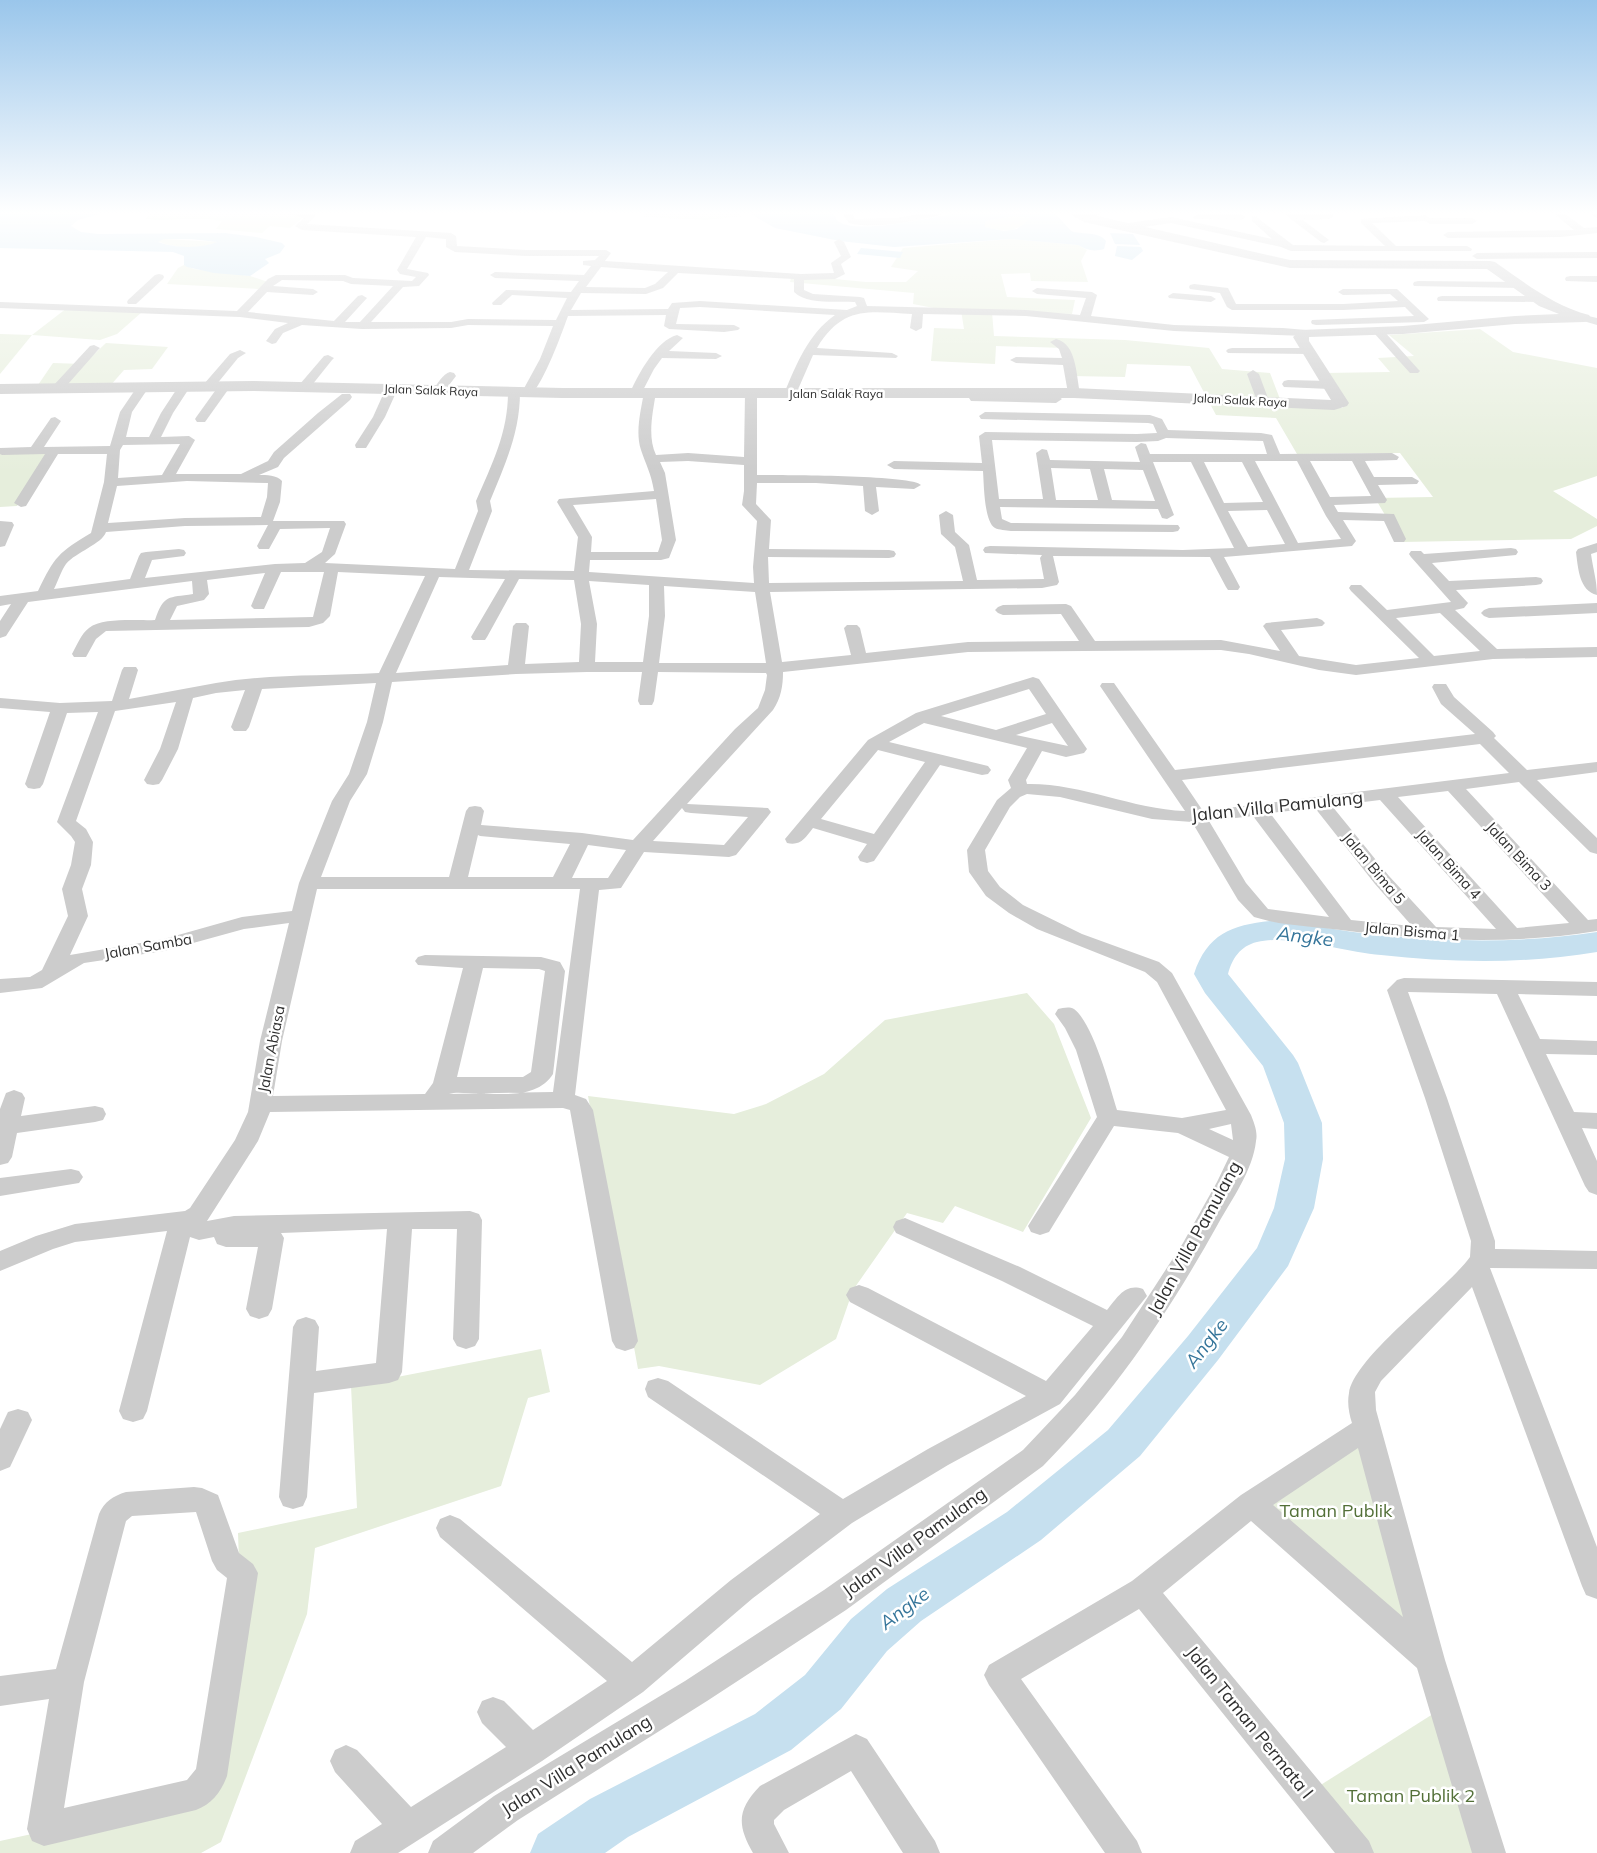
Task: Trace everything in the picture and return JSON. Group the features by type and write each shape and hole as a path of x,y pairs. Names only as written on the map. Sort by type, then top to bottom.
{"street":[{"path":"65,299 148,302"},
{"path":"240,314 255,299"},
{"path":"336,325 361,299"},
{"path":"362,326 386,299"},
{"path":"497,303 501,299"},
{"path":"460,574 485,511 483,500 507,444 521,392 546,359 573,299"},
{"path":"858,299 860,300 863,309"},
{"path":"1085,318 1091,299"},
{"path":"1230,299 1232,307 1305,303 1409,304"},
{"path":"1315,329 1424,318 1403,299"},
{"path":"1448,299 1546,307"},
{"path":"1537,299 1546,307"},
{"path":"734,328 673,327 670,326 672,312 676,305 694,300 849,313"},
{"path":"1305,303 1315,329"},
{"path":"1509,304 1546,307 1590,320"},
{"path":"0,305 240,314 300,322 362,326 451,326 462,322 563,322 672,312"},
{"path":"790,394 802,362 824,331 849,313 863,309 1026,313 1174,328 1378,331 1546,307"},
{"path":"485,322 510,309"},
{"path":"916,310 918,316 916,328"},
{"path":"272,341 279,331 300,322"},
{"name":"Jalan Salak Raya","path":"0,389 224,386 521,392 1056,396 1074,392 1340,405 1341,403 1300,337 1315,329"},
{"path":"1378,331 1414,370"},
{"path":"584,556 664,555 669,540 658,473 647,449 641,380 657,354 677,338"},
{"path":"1056,342 1064,347 1074,392"},
{"path":"58,389 94,348"},
{"path":"1232,350 1308,352"},
{"path":"809,351 892,356"},
{"path":"208,387 235,354 240,352"},
{"path":"657,354 716,356"},
{"path":"304,387 328,358"},
{"path":"1016,360 1068,362"},
{"path":"1253,374 1263,401"},
{"path":"439,390 450,376"},
{"path":"1288,384 1330,385"},
{"path":"201,419 224,386"},
{"path":"44,595 60,563 70,552 93,540 98,535 111,482 116,445 126,412 143,387"},
{"path":"153,441 167,413 184,387"},
{"path":"361,445 379,417 392,388"},
{"path":"309,883 462,879 562,880 590,884 614,884 632,845 766,709 775,686 760,573 764,520 748,505 751,485 751,394"},
{"path":"975,398 1056,396 1062,436"},
{"path":"238,478 274,464 279,455 346,397"},
{"path":"985,416 1155,420 1164,434"},
{"path":"35,451 55,421"},
{"path":"1218,421 1223,436"},
{"path":"1173,528 1006,527 1000,525 995,520 985,436 1137,438 1158,437 1164,434 1268,438 1274,458"},
{"path":"1040,436 1050,503"},
{"path":"1137,438 1183,554"},
{"path":"2,451 54,451 153,441 189,440 167,478"},
{"path":"21,503 54,451"},
{"path":"936,452 937,466"},
{"path":"652,459 688,457 750,461"},
{"path":"1325,502 1380,500 1356,457"},
{"path":"1044,464 1096,465 1196,458 1392,457"},
{"path":"1196,458 1243,552"},
{"path":"1247,458 1294,548"},
{"path":"990,550 1215,554 1340,545 1349,542 1302,458"},
{"path":"894,465 988,467"},
{"path":"1096,465 1106,504"},
{"path":"100,528 185,522 266,521 271,509 275,481 238,478 167,478 111,482"},
{"path":"1370,481 1412,481"},
{"path":"751,485 866,487 914,485"},
{"path":"866,487 872,511"},
{"path":"587,667 589,624 581,576 586,537 564,502 662,494"},
{"path":"993,503 1163,506"},
{"path":"1219,507 1272,506"},
{"path":"946,515 948,534 962,545 972,585"},
{"path":"1333,516 1389,517 1399,539"},
{"path":"80,654 97,628 309,622 318,620 322,616 327,563 319,553 330,524 276,524 264,546"},
{"path":"0,526 7,525 0,543"},
{"path":"1590,550 1587,578 1597,591"},
{"path":"1384,615 1444,608 1460,604 1418,557 1511,552"},
{"path":"136,583 146,556 179,553"},
{"path":"762,553 889,554"},
{"path":"1215,554 1233,587"},
{"path":"0,601 136,583 275,568 309,567 327,563 434,573 581,576 762,588 1048,584 1052,582 1047,558"},
{"path":"259,606 275,568"},
{"name":"Jalan Abiasa","path":"0,1262 61,1236 191,1226 212,1195 246,1141 260,1104 270,1041 309,883 341,801 358,774 375,722 385,678 434,573"},
{"path":"161,625 168,605 172,602 199,597 201,594 199,576"},
{"path":"478,636 514,576"},
{"path":"646,701 656,616 656,581"},
{"path":"1445,586 1536,582"},
{"path":"1356,588 1426,656"},
{"path":"0,633 22,599"},
{"path":"1444,608 1493,654"},
{"path":"1489,612 1597,608"},
{"path":"1003,610 1066,609 1090,646"},
{"path":"1293,659 1271,626 1317,622"},
{"path":"516,669 521,626"},
{"path":"852,628 860,659"},
{"path":"0,703 60,708 114,706 186,696 216,688 255,684 516,669 587,667 774,668 968,647 1221,645 1356,670 1493,654 1597,652"},
{"path":"49,976 78,916 72,890 74,880 81,865 84,842 79,833 66,822 130,670"},
{"path":"794,839 874,744 922,717 1033,682 1078,749 1066,752 922,717"},
{"path":"240,727 255,684"},
{"name":"Jalan Bisma 1","path":"1108,686 1198,817 1236,880 1255,908 1261,913 1345,925 1470,935 1513,935 1562,931 1590,926"},
{"path":"1169,776 1488,736 1447,700 1440,687"},
{"path":"153,780 169,749 186,696"},
{"path":"34,784 60,708"},
{"path":"998,734 1057,716"},
{"path":"1484,738 1597,848"},
{"path":"874,744 982,770"},
{"path":"1021,790 1017,780 1037,745"},
{"path":"809,821 873,849 936,758"},
{"name":"Jalan Villa Pamulang","path":"445,1853 506,1808 696,1691 835,1600 1033,1458 1057,1435 1117,1365 1160,1302 1197,1239 1242,1153 1245,1135 1240,1115 1165,978 1152,967 1054,930 1025,916 986,884 978,871 975,858 976,850 1007,800 1021,790 1054,790 1151,814 1198,817 1597,768"},
{"name":"Jalan Bima 3","path":"1453,786 1590,926"},
{"name":"Jalan Bima 4","path":"1385,794 1513,935"},
{"name":"Jalan Bima 5","path":"1320,802 1382,880 1429,932"},
{"path":"480,830 632,845 729,851 762,812 691,808"},
{"path":"1258,810 1345,925"},
{"path":"462,879 475,811"},
{"path":"562,880 582,839"},
{"path":"564,1100 590,884"},
{"name":"Jalan Samba","path":"0,986 35,983 79,958 184,941 242,922 300,916"},
{"path":"425,961 542,963 552,967 555,972 542,1074 535,1081 525,1085 444,1086"},
{"path":"423,1101 434,1097 444,1086 475,962"},
{"path":"1597,989 1404,985 1397,990 1436,1098 1483,1241 1480,1262 1597,1586"},
{"path":"1505,988 1597,1184"},
{"path":"1040,1226 1108,1118 1079,1031 1066,1014"},
{"path":"1531,1046 1597,1048"},
{"path":"0,1156 14,1098"},
{"path":"260,1104 564,1100 578,1104 582,1110 625,1341"},
{"path":"6,1126 95,1114"},
{"path":"1108,1118 1182,1126 1240,1115"},
{"path":"1566,1120 1597,1121"},
{"path":"1182,1126 1242,1153"},
{"path":"0,1187 71,1177"},
{"path":"301,1384 389,1372 400,1220"},
{"path":"191,1226 400,1220 470,1220 466,1339"},
{"path":"191,1226 230,1239 272,1238 259,1309"},
{"path":"133,1411 191,1226"},
{"path":"905,1226 1011,1274 1111,1323"},
{"path":"1489,1853 1430,1660 1362,1410 1362,1392 1372,1373 1480,1262 1597,1260"},
{"path":"859,1295 1050,1396"},
{"path":"367,1853 531,1750 632,1682 742,1590 842,1514 938,1457 1050,1396 1134,1296"},
{"path":"293,1498 306,1327"},
{"path":"658,1389 842,1514"},
{"path":"0,1459 18,1420"},
{"path":"1124,1853 1000,1675 1143,1591 1251,1504 1367,1428"},
{"path":"194,1499 202,1500 208,1504 227,1561 243,1573 211,1776 196,1794 44,1829 68,1682 113,1514 126,1504 194,1499"},
{"path":"1251,1504 1430,1660"},
{"path":"450,1528 632,1682"},
{"name":"Jalan Taman Permata I","path":"1143,1591 1357,1853"},
{"path":"0,1691 68,1682"},
{"path":"493,1712 531,1750"},
{"path":"772,1853 758,1827 756,1817 760,1809 772,1798 856,1750 923,1853"},
{"path":"346,1761 407,1827"}],"green space":[{"path":"913,299 1075,300 1072,314 992,312 994,336 1125,340 1209,348 1222,369 1270,373 1283,407 1343,408 1323,373 1390,372 1378,358 1414,356 1389,335 1480,329 1513,352 1597,368 1597,476 1553,491 1597,519 1597,526 1571,539 1401,542 1375,498 1433,497 1400,453 1297,454 1276,418 1216,415 1190,366 1127,364 1125,377 1071,376 1066,348 996,346 995,364 931,361 934,328 964,329 961,310 939,309 913,304"},
{"path":"67,308 142,312 117,334 100,340 32,335"},
{"path":"0,334 32,335 0,374"},
{"path":"106,343 168,347 152,369 124,370 109,387 36,388 53,363 84,364"},
{"path":"52,449 17,506 0,507 0,451"},
{"path":"1027,993 1054,1024 1091,1118 1023,1232 955,1206 943,1223 907,1213 853,1290 836,1339 760,1385 659,1366 638,1369 588,1096 734,1114 766,1104 824,1074 885,1020"},
{"path":"541,1349 550,1392 528,1398 501,1486 315,1548 307,1614 221,1842 201,1853 0,1853 0,1841 209,1795 241,1618 238,1533 357,1508 351,1386"},
{"name":"Taman Publik","path":"1367,1428 1430,1660 1251,1504"},
{"name":"Taman Publik 2","path":"1444,1707 1489,1853 1357,1853 1308,1793"}],"waterway":[{"name":"Angke","path":"557,1853 609,1818 773,1732 823,1692 869,1635 904,1605 1024,1526 1124,1443 1203,1348 1274,1255 1294,1208 1304,1159 1303,1123 1280,1063 1217,985 1211,974 1217,957 1227,945 1233,940 1248,934 1270,931 1296,932 1359,943 1448,951 1538,950 1597,942"}]}
